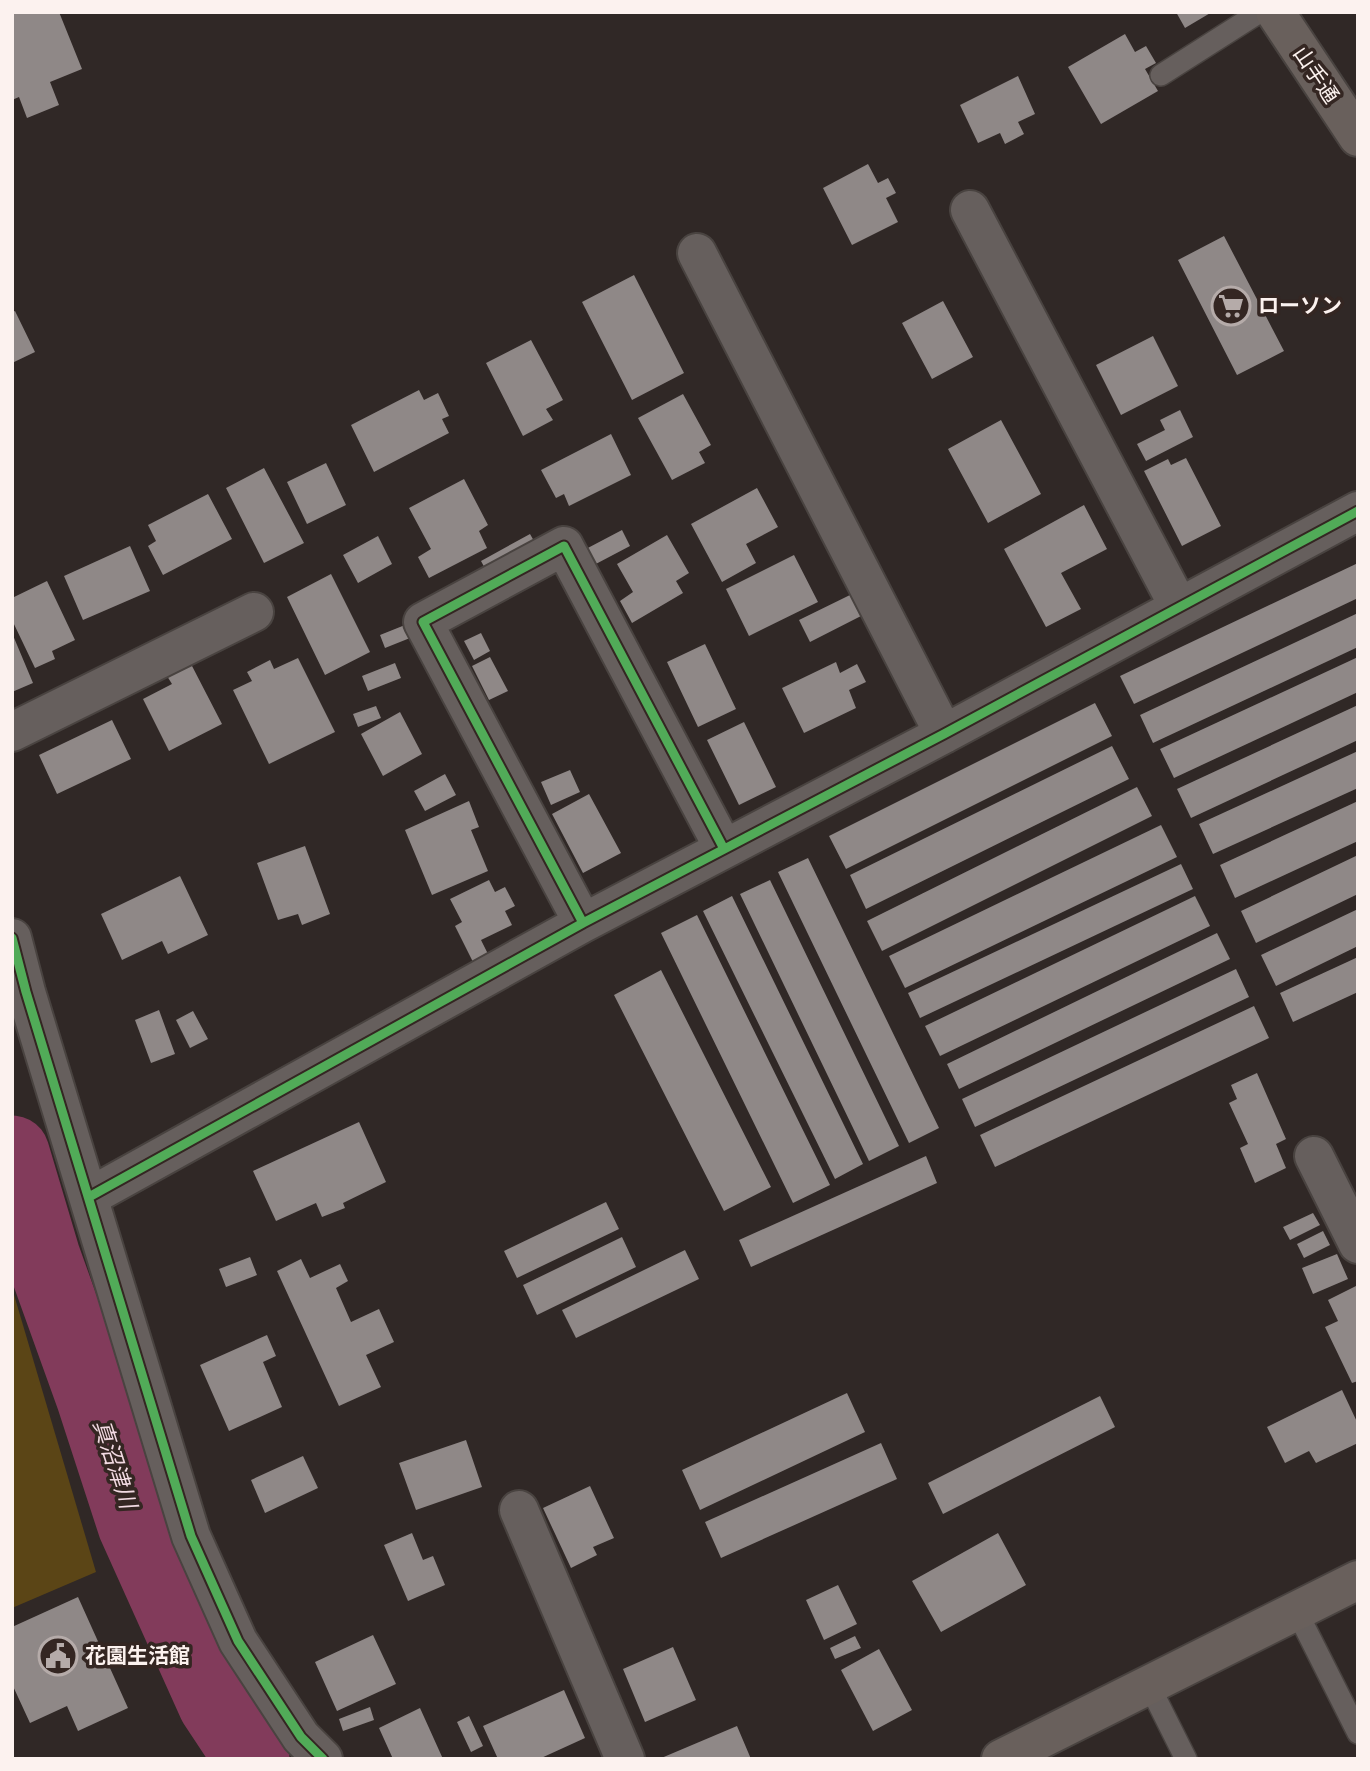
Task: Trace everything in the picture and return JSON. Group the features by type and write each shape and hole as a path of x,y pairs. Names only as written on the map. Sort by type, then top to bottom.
{"street":[{"name":"山手通","path":"1275,12 1358,137"},
{"path":"970,210 1179,607"},
{"path":"697,253 944,734"},
{"path":"89,1197 583,923 944,734 1358,511"},
{"path":"583,923 423,622 564,546 724,849"},
{"path":"12,732 254,611"},
{"path":"12,938 191,1536 238,1641 301,1737 323,1759"},
{"path":"1314,1156 1358,1244"},
{"path":"519,1510 625,1759"},
{"path":"1001,1759 1358,1580"}],"lane":[{"path":"1161,75 1260,12"},
{"path":"1296,1610 1358,1733"},
{"path":"1149,1685 1186,1759"}],"shaded area":[{"path":"12,1288 96,1572 12,1608"}],"building":[{"path":"12,12 59,12 82,69 50,82 59,105 27,118 19,97 12,100"},
{"path":"1176,12 1212,12 1185,28"},
{"path":"1125,34 1135,52 1146,46 1156,63 1145,69 1158,91 1101,124 1068,67"},
{"path":"1018,76 1035,114 1018,122 1024,134 1005,144 1000,133 978,143 960,105"},
{"path":"868,164 878,183 888,178 896,193 886,198 898,222 852,245 823,188"},
{"name":"ローソン","path":"1224,236 1284,351 1237,375 1178,260"},
{"path":"634,275 684,373 632,400 582,302"},
{"path":"943,301 973,357 932,379 902,323"},
{"path":"15,311 35,352 12,363 12,312"},
{"path":"1153,336 1178,386 1121,415 1096,365"},
{"path":"531,340 563,400 546,409 553,420 523,436 486,363"},
{"path":"419,390 424,400 438,393 449,416 442,419 449,433 374,472 351,425"},
{"path":"683,394 711,445 699,452 705,463 672,480 638,418"},
{"path":"1180,410 1193,437 1146,461 1137,444 1165,430 1160,420"},
{"path":"1001,420 1041,494 988,523 948,449"},
{"path":"611,434 631,475 569,506 564,494 556,498 541,470"},
{"path":"1186,458 1221,526 1182,546 1144,471 1168,459 1171,465"},
{"path":"326,463 346,505 307,524 287,482"},
{"path":"264,468 304,543 264,563 226,488"},
{"path":"464,479 488,525 479,531 487,548 429,578 418,557 431,549 409,508"},
{"path":"757,488 778,527 746,544 756,563 722,582 691,524"},
{"path":"208,494 232,539 163,575 148,546 156,541 148,525"},
{"path":"1084,505 1107,549 1061,573 1081,609 1046,627 1004,549"},
{"path":"622,530 630,546 592,566 584,550"},
{"path":"530,534 538,548 488,574 481,561"},
{"path":"667,535 689,573 676,581 683,593 632,623 620,601 633,592 617,564"},
{"path":"378,536 392,564 358,583 343,555"},
{"path":"130,546 150,591 83,620 64,576"},
{"path":"794,555 818,602 749,636 726,589"},
{"path":"1358,563 1358,598 1134,704 1120,676"},
{"path":"331,574 370,652 325,675 287,597"},
{"path":"47,581 75,640 52,651 55,659 35,668 12,620 12,598"},
{"path":"850,595 861,616 810,642 799,620"},
{"path":"1358,613 1358,647 1153,743 1140,715"},
{"path":"415,621 420,634 385,648 380,635"},
{"path":"12,633 33,683 12,692"},
{"path":"481,633 490,651 474,660 464,641"},
{"path":"705,644 736,709 698,727 667,662"},
{"path":"490,657 508,691 489,700 472,666"},
{"path":"1358,657 1358,692 1174,778 1160,749"},
{"path":"298,658 335,732 269,764 233,690 252,681 247,672 270,660 274,669"},
{"path":"836,662 840,673 857,664 866,682 849,690 856,708 804,733 782,688"},
{"path":"395,663 401,678 368,691 362,676"},
{"path":"191,664 222,724 169,751 143,699 172,684 167,676"},
{"path":"1095,703 1112,736 846,869 829,836"},
{"path":"1358,705 1358,740 1191,818 1177,789"},
{"path":"376,706 381,718 358,727 353,714"},
{"path":"400,712 422,754 383,776 361,734"},
{"path":"112,720 131,759 57,794 39,755"},
{"path":"744,722 776,787 739,805 707,740"},
{"path":"1112,746 1129,779 866,909 850,875"},
{"path":"1358,751 1358,788 1213,854 1199,824"},
{"path":"570,770 580,792 551,805 541,782"},
{"path":"445,774 456,795 425,811 414,791"},
{"path":"1137,787 1152,816 882,951 867,921"},
{"path":"589,794 621,853 583,873 552,814"},
{"path":"469,801 479,827 471,830 488,871 432,895 405,830"},
{"path":"1358,801 1358,841 1235,898 1220,865"},
{"path":"1161,825 1177,857 905,988 889,956"},
{"path":"305,846 330,914 302,925 298,914 278,920 257,863"},
{"path":"1358,855 1358,894 1256,943 1241,911"},
{"path":"808,858 939,1128 909,1143 778,872"},
{"path":"1181,864 1193,889 920,1018 908,993"},
{"path":"180,876 208,935 168,954 162,941 122,960 101,914"},
{"path":"489,880 495,892 505,887 515,906 505,911 512,925 481,940 488,954 473,962 455,926 462,922 450,899"},
{"path":"770,880 899,1146 869,1161 740,894"},
{"path":"732,896 863,1164 835,1179 703,911"},
{"path":"1195,896 1210,926 940,1056 925,1026"},
{"path":"1358,909 1358,946 1276,986 1261,955"},
{"path":"697,915 830,1185 793,1203 661,933"},
{"path":"1217,933 1230,959 959,1089 947,1064"},
{"path":"1358,957 1358,992 1293,1022 1280,993"},
{"path":"1236,969 1249,997 975,1127 962,1099"},
{"path":"661,970 771,1187 724,1211 614,995"},
{"path":"1254,1006 1269,1038 995,1167 980,1135"},
{"path":"159,1010 175,1054 151,1063 135,1020"},
{"path":"193,1011 208,1039 190,1048 176,1020"},
{"path":"1257,1073 1286,1139 1276,1144 1286,1168 1255,1183 1240,1148 1248,1144 1229,1103 1237,1099 1231,1085"},
{"path":"359,1122 386,1182 343,1203 345,1208 322,1217 316,1203 276,1221 253,1171"},
{"path":"926,1156 937,1183 751,1267 739,1240"},
{"path":"606,1202 619,1229 517,1278 504,1251"},
{"path":"1313,1213 1320,1225 1290,1240 1283,1227"},
{"path":"1323,1231 1330,1245 1304,1258 1297,1244"},
{"path":"622,1237 636,1267 537,1315 523,1285"},
{"path":"685,1250 699,1279 576,1338 562,1310"},
{"path":"1337,1254 1348,1279 1313,1294 1302,1268"},
{"path":"250,1257 257,1275 226,1287 219,1269"},
{"path":"301,1259 310,1278 340,1264 348,1281 336,1288 351,1322 379,1309 394,1342 366,1355 381,1387 339,1406 277,1271"},
{"path":"1358,1285 1358,1381 1352,1383 1325,1327 1338,1321 1328,1300"},
{"path":"267,1335 276,1356 263,1362 282,1407 229,1431 200,1365"},
{"path":"1342,1390 1358,1424 1358,1443 1316,1463 1309,1451 1285,1463 1267,1427"},
{"path":"847,1393 865,1432 700,1510 682,1470"},
{"path":"1100,1396 1115,1427 943,1514 928,1483"},
{"path":"466,1440 482,1487 416,1510 399,1463"},
{"path":"881,1443 897,1479 721,1558 705,1522"},
{"path":"303,1456 318,1488 265,1513 251,1480"},
{"path":"590,1486 614,1538 593,1547 597,1555 571,1568 543,1508"},
{"path":"412,1533 423,1560 433,1556 445,1585 408,1601 384,1545"},
{"path":"998,1533 1026,1585 941,1632 912,1581"},
{"path":"838,1585 857,1624 824,1640 806,1600"},
{"name":"花園生活館","path":"78,1597 128,1708 78,1731 67,1706 30,1723 12,1684 12,1627"},
{"path":"373,1635 396,1684 337,1711 315,1662"},
{"path":"855,1636 861,1648 835,1659 830,1648"},
{"path":"673,1647 696,1700 645,1722 623,1669"},
{"path":"879,1649 912,1710 873,1731 841,1670"},
{"path":"564,1690 585,1738 539,1759 498,1759 483,1726"},
{"path":"370,1707 374,1720 343,1731 339,1719"},
{"path":"420,1708 443,1759 393,1759 379,1728"},
{"path":"469,1716 483,1746 471,1752 457,1722"},
{"path":"737,1726 751,1759 659,1759"}],"waterway":[{"name":"真沼津川","path":"12,1153 43,1257 93,1396 135,1525 215,1703 252,1759"}],"cycle path":[{"path":"89,1197 583,923 944,734 1358,511"},
{"path":"583,923 423,622 564,546 724,849"},
{"path":"12,938 191,1536 238,1641 301,1737 323,1759"}],"place":[{"name":"ローソン","path":"1231,306"},
{"name":"花園生活館","path":"58,1656"}]}
